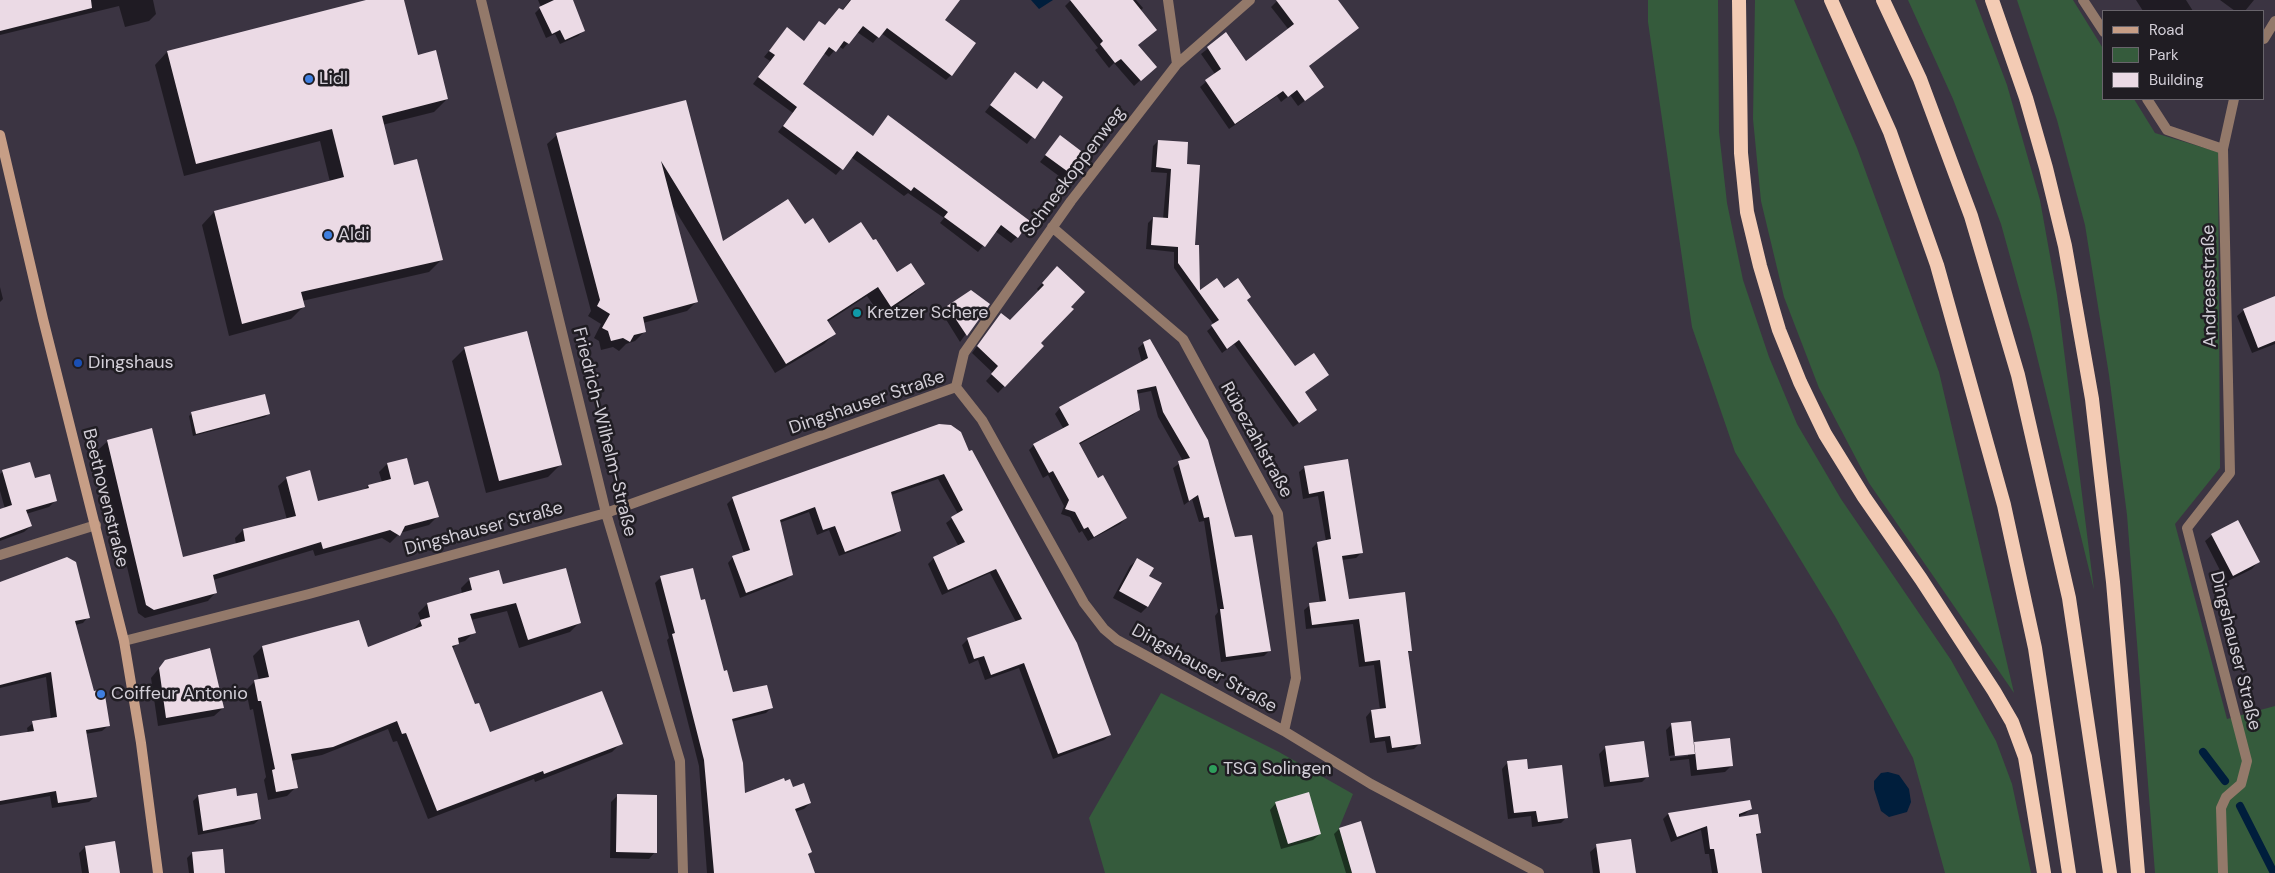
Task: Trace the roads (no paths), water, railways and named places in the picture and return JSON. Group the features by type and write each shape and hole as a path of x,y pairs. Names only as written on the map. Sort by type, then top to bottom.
{"highway":[{"path":"1739,0 1741,153 1747,212 1760,266 1779,330 1800,382 1825,434 1864,497 1979,667 2012,722 2025,757 2044,873"},
{"path":"1831,0 1890,132 1937,265 2004,505 2035,648 2069,873"},
{"path":"1883,0 1920,79 1972,216 2018,375 2069,598 2110,873"},
{"path":"1992,0 2026,98 2046,168 2065,246 2092,399 2113,582 2138,873"}],"main road":[{"name":"Beethovenstraße","path":"0,135 43,319 124,640 141,743 158,873"}],"street":[{"name":"Friedrich-Wilhelm-Straße","path":"481,0 606,513 680,761 683,873"},
{"path":"1168,0 1177,64"},
{"name":"Schneekoppenweg","path":"956,388 964,353 1052,227 1177,64 1250,0"},
{"path":"2083,0 2102,29"},
{"path":"2265,37 2275,21"},
{"path":"2147,100 2167,130 2223,149"},
{"name":"Andreasstraße","path":"2230,473 2223,149 2234,100"},
{"name":"Rübezahlstraße","path":"1052,227 1183,339 1278,514 1296,678 1284,731"},
{"name":"Dingshauser Straße","path":"124,640 309,594 606,513 956,388 982,420 1084,603 1104,629 1131,650 1284,731 1371,784 1538,873"},
{"name":"Dingshauser Straße","path":"2222,873 2221,808 2226,797 2241,784 2247,761 2187,528 2230,473"},
{"path":"0,555 96,525"}],"water":[{"path":"1031,0 1053,0 1039,9"},
{"path":"1888,772 1899,775 1909,789 1911,802 1907,812 1889,817 1881,811 1874,789 1874,781 1881,773"}],"waterway":[{"path":"2203,752 2225,781"},
{"path":"2240,806 2274,873"}],"place":[{"name":"Lidl","path":"309,79"},
{"name":"Aldi","path":"328,235"},
{"name":"Kretzer Schere","path":"857,313"},
{"name":"Dingshaus","path":"78,363"},
{"name":"Coiffeur Antonio","path":"101,694"},
{"name":"TSG Solingen","path":"1213,769"}]}
